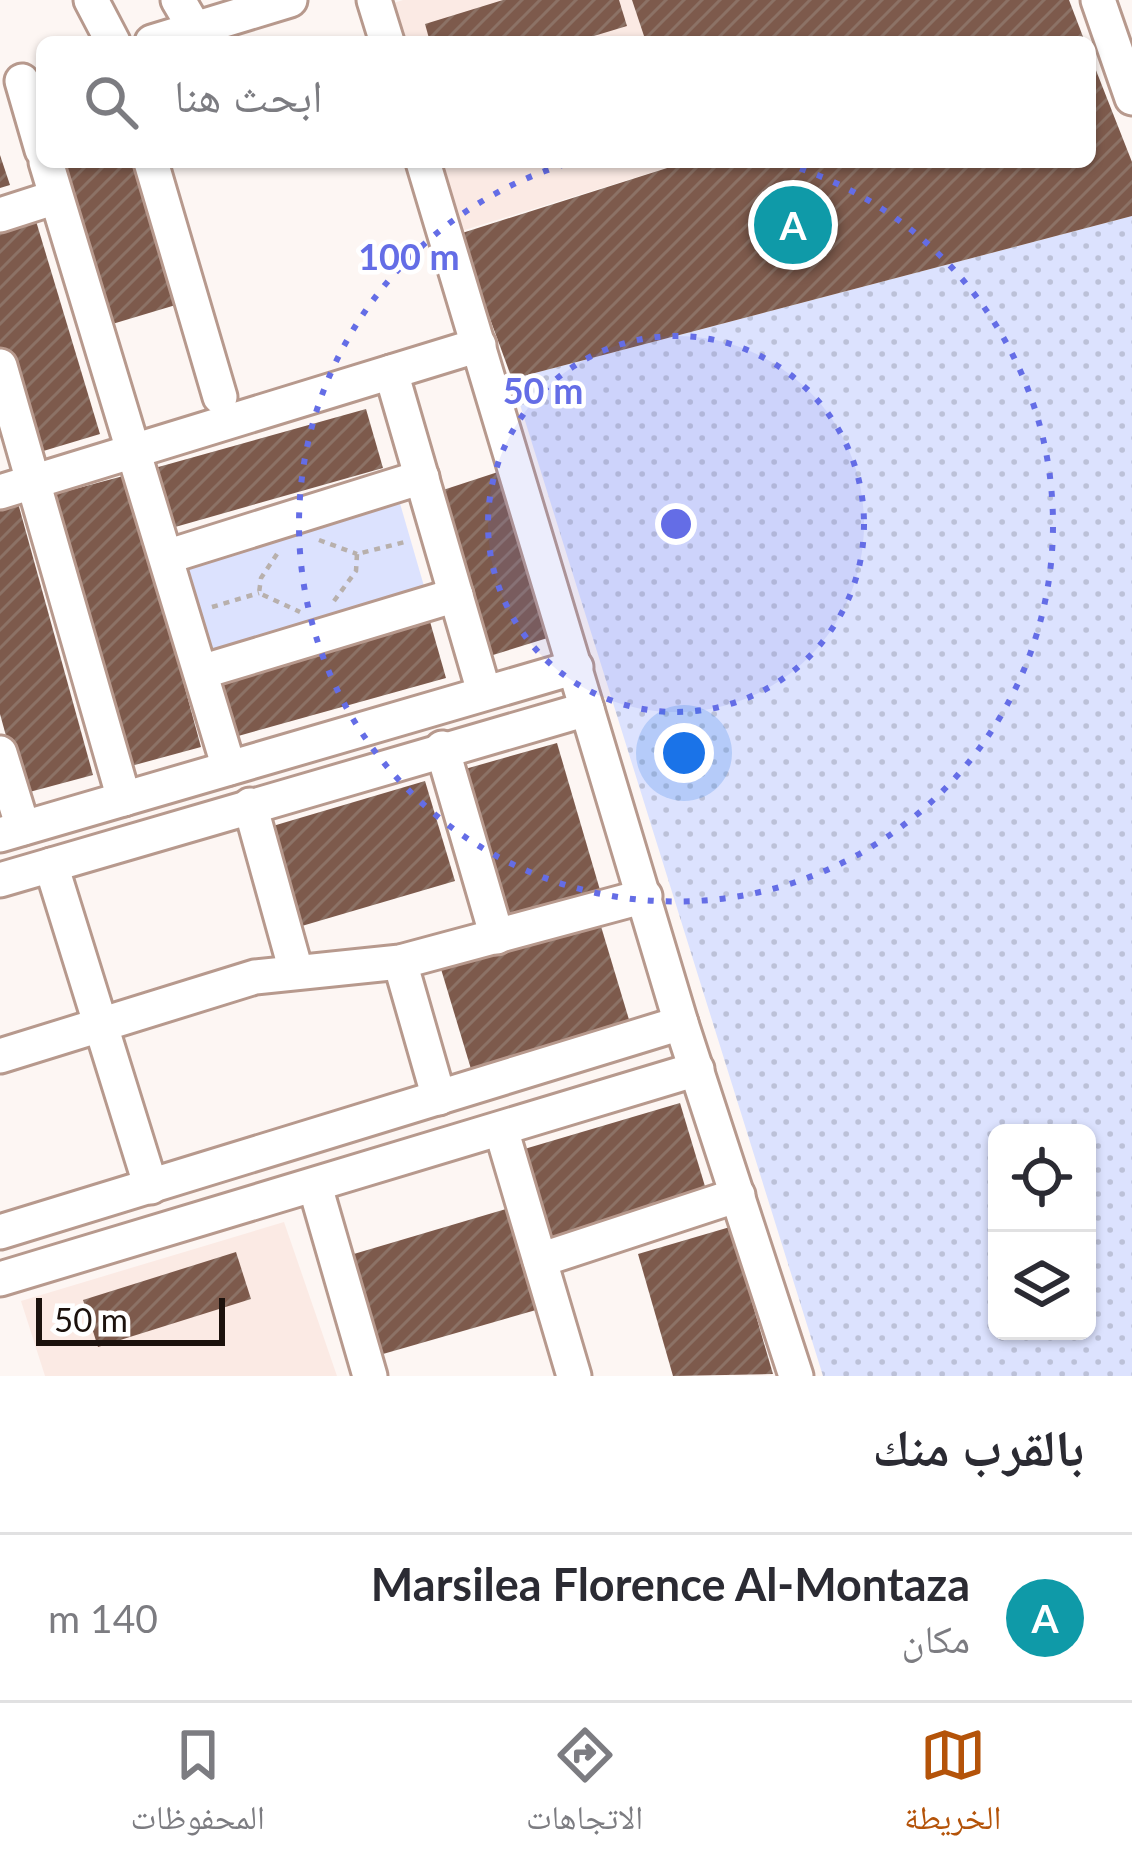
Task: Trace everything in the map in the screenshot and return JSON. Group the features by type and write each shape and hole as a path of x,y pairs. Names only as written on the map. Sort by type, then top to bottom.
{"street":[{"path":"91,0 110,36"},
{"path":"374,0 385,36"},
{"path":"1098,0 1132,98"},
{"path":"159,36 186,14 283,1"},
{"path":"21,82 36,131"},
{"path":"48,168 229,768"},
{"path":"153,168 220,398"},
{"path":"425,168 681,1023 796,1376"},
{"path":"0,215 56,197"},
{"path":"0,492 479,345"},
{"path":"391,372 484,692"},
{"path":"1,376 124,799"},
{"path":"166,557 422,477"},
{"path":"201,671 456,595"},
{"path":"0,753 12,832 576,667"},
{"path":"0,880 587,709"},
{"path":"442,748 496,937"},
{"path":"250,805 296,971"},
{"path":"51,865 151,1187"},
{"path":"0,1056 255,976 400,962 645,896"},
{"path":"400,962 439,1098"},
{"path":"0,1232 681,1023"},
{"path":"0,1279 697,1070"},
{"path":"501,1129 574,1376"},
{"path":"314,1186 370,1376"},
{"path":"540,1260 738,1195"}],"path":[{"path":"314,539 357,554 415,539"},
{"path":"259,593 261,578 280,551"},
{"path":"329,608 356,571 357,554"},
{"path":"207,609 259,593 308,615"}],"shaded area":[{"path":"403,0 632,0 644,36 397,36 387,5"},
{"path":"439,168 666,168 458,232"},
{"path":"1132,216 1132,1376 823,1376 512,379"},
{"path":"399,500 426,593 212,654 183,562"},
{"path":"284,1222 337,1376 45,1376 21,1301"}],"building":[{"path":"503,0 619,0 627,26 594,36 428,36 425,24"},
{"path":"632,0 1069,0 1083,36 644,36"},
{"path":"1096,70 1132,162 1132,216 512,379 459,234 667,168 1096,168"},
{"path":"0,155 10,185 0,188"},
{"path":"62,168 138,168 179,304 109,325"},
{"path":"36,221 100,434 30,455 0,355 0,232"},
{"path":"366,409 383,468 161,531 144,471"},
{"path":"501,471 554,636 493,655 440,491"},
{"path":"127,475 201,747 131,766 56,494"},
{"path":"18,503 93,775 22,794 0,714 0,508"},
{"path":"429,618 446,678 224,740 207,681"},
{"path":"557,743 600,890 508,916 465,769"},
{"path":"425,781 455,881 295,928 266,828"},
{"path":"600,923 630,1023 471,1069 441,969"},
{"path":"680,1103 710,1203 550,1250 521,1150"},
{"path":"506,1209 536,1310 376,1356 347,1256"},
{"path":"730,1227 773,1374 673,1376 638,1254"},
{"path":"236,1252 251,1299 98,1347 83,1300"}],"place":[{"name":"Marsilea Florence Al-Montaza","path":"793,225"}]}
